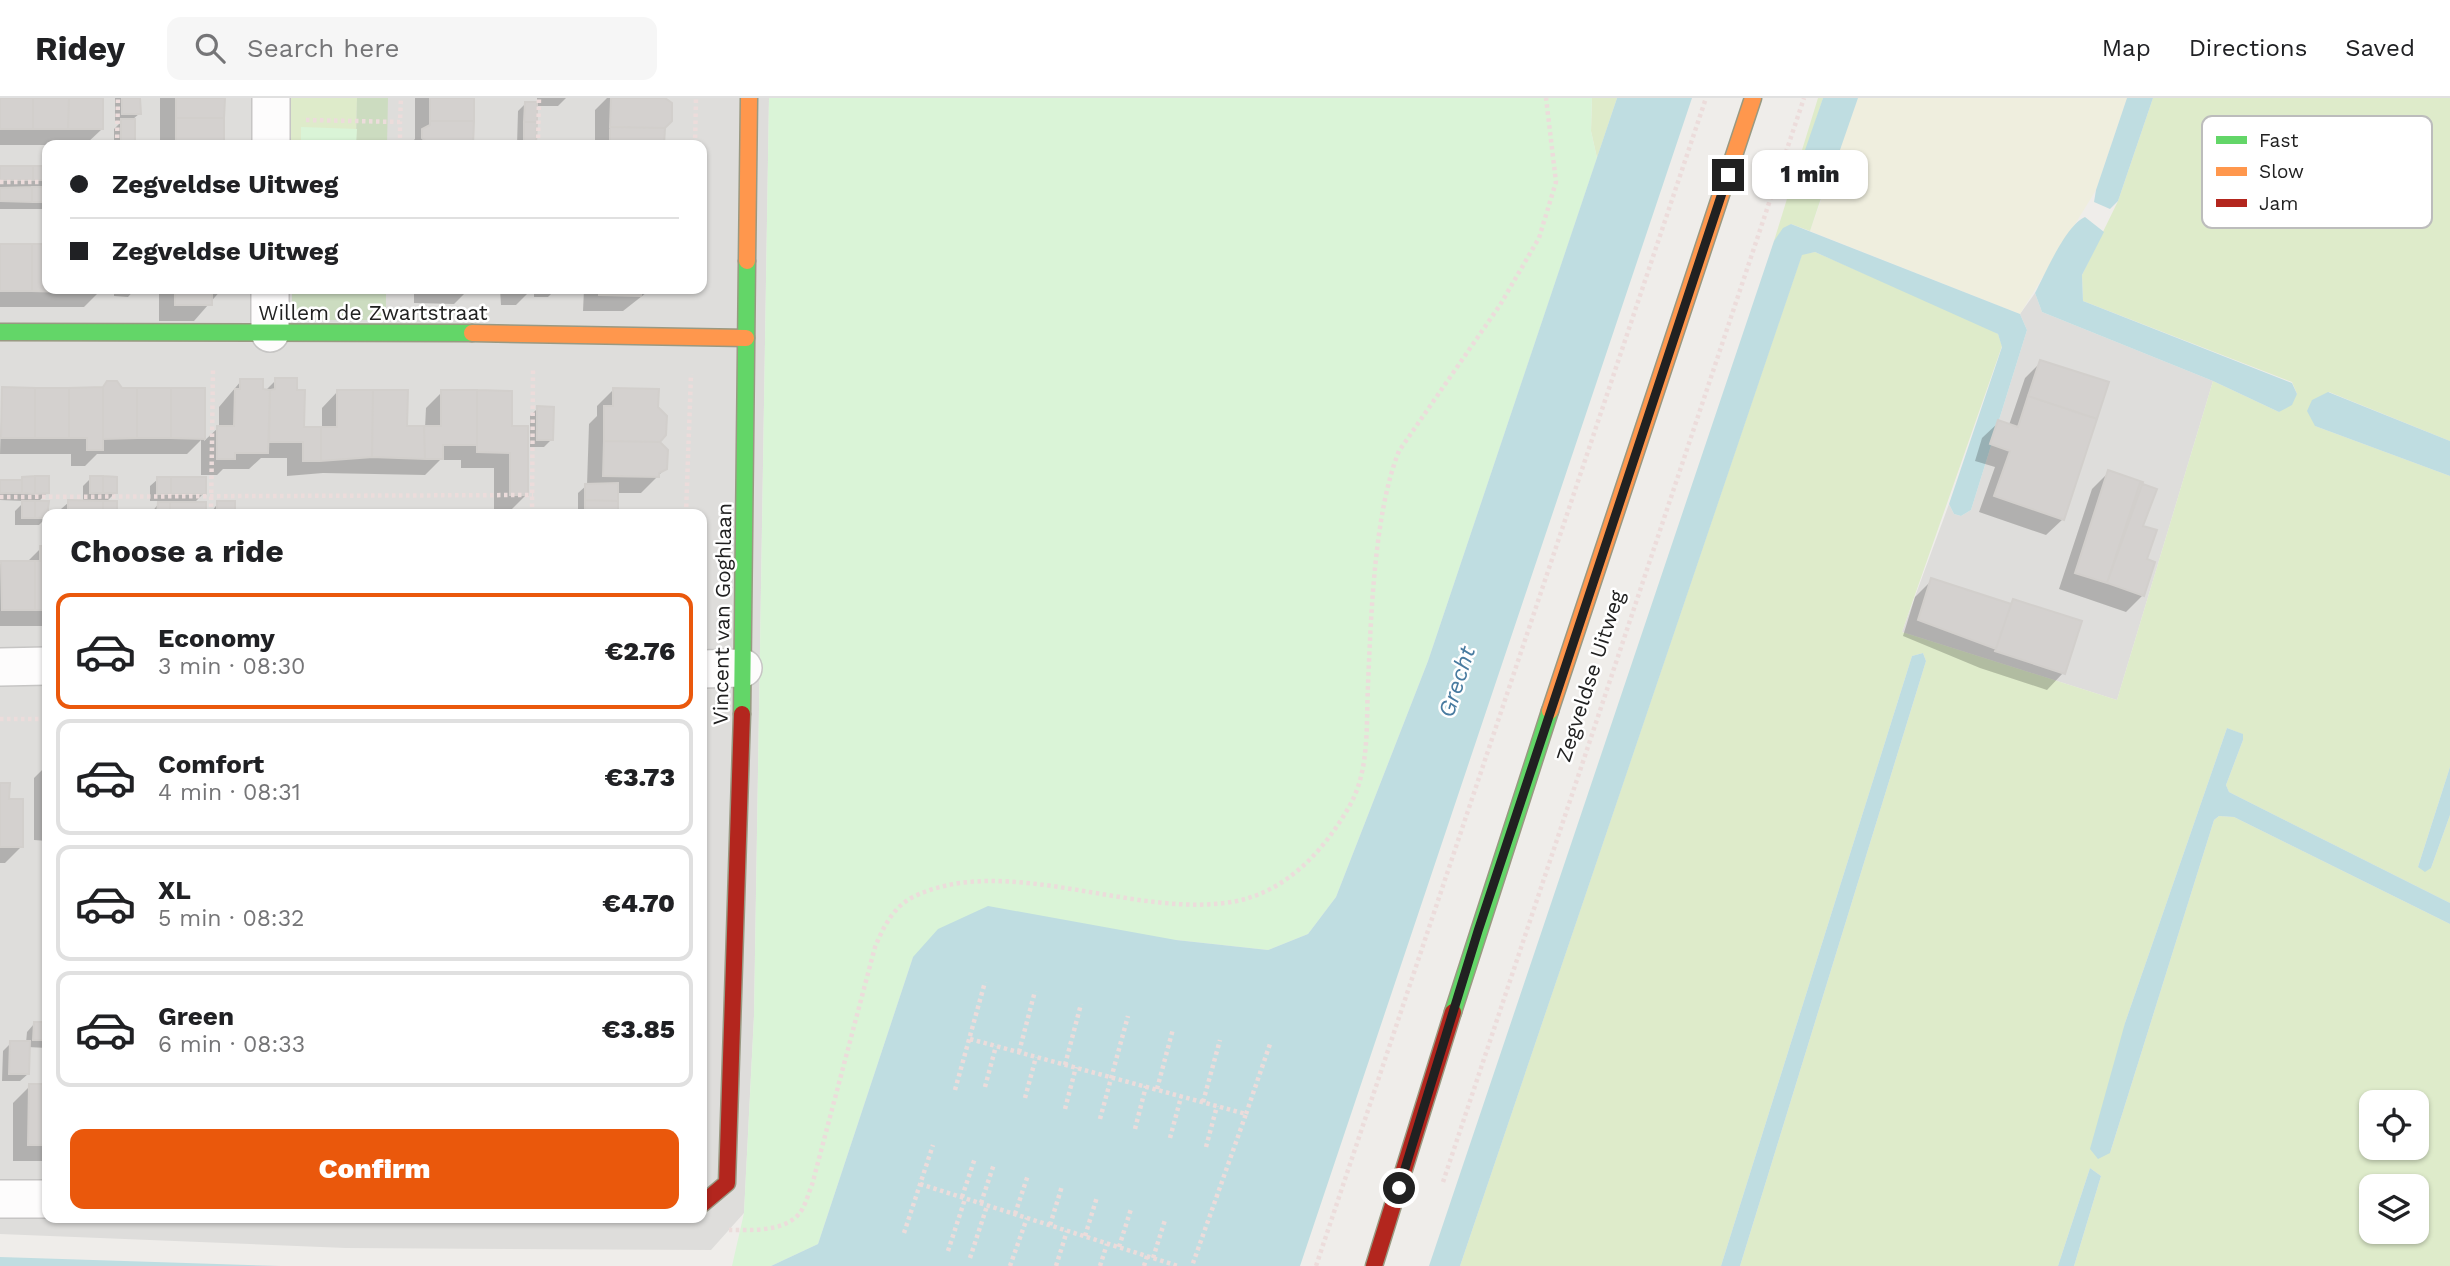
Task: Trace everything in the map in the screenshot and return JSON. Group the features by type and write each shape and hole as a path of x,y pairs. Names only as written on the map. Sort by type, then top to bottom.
{"street":[{"name":"Vincent van Goghlaan","path":"707,1200 727,1183 743,668 749,98"},
{"name":"Zegveldse Uitweg","path":"1374,1266 1478,931 1753,98"},
{"path":"270,294 270,333"},
{"name":"Willem de Zwartstraat","path":"0,331 533,333 746,338"},
{"path":"0,667 42,666"},
{"path":"707,668 743,668"},
{"path":"0,1199 42,1199"}],"path":[{"path":"117,140 118,98"},
{"path":"400,140 401,98"},
{"path":"538,140 539,98"},
{"path":"695,140 696,98"},
{"path":"707,1213 714,1229 757,1230 786,1223 800,1214 812,1185 875,947 887,920 911,898 946,887 984,883 1032,885 1182,903 1237,901 1292,877 1319,852 1351,803 1363,758 1367,735 1373,606 1390,474 1399,451 1500,305 1539,238 1556,182 1546,101 1539,98"},
{"path":"1316,1266 1706,98"},
{"name":"Zegveldse Uitweg","path":"1441,1188 1804,98"},
{"path":"271,121 400,122"},
{"path":"0,182 42,182"},
{"path":"211,509 214,333"},
{"path":"532,509 533,333"},
{"path":"686,509 692,335"},
{"path":"0,497 533,495"},
{"path":"0,719 42,719"},
{"path":"955,1090 985,982"},
{"path":"1019,1052 1035,992"},
{"path":"1065,1065 1081,1004"},
{"path":"1100,1119 1128,1016"},
{"path":"1157,1089 1173,1029"},
{"path":"970,1039 1247,1114"},
{"path":"1203,1102 1220,1040"},
{"path":"1192,1266 1270,1044"},
{"path":"985,1087 996,1046"},
{"path":"1025,1098 1036,1057"},
{"path":"1065,1109 1076,1068"},
{"path":"1135,1129 1146,1086"},
{"path":"1170,1138 1181,1097"},
{"path":"1206,1147 1217,1106"},
{"path":"904,1233 933,1145"},
{"path":"948,1251 975,1158"},
{"path":"970,1258 994,1164"},
{"path":"1015,1214 1028,1175"},
{"path":"920,1184 1178,1266"},
{"path":"1050,1225 1062,1186"},
{"path":"1085,1236 1097,1198"},
{"path":"1119,1247 1131,1209"},
{"path":"1010,1266 1027,1218"},
{"path":"1144,1266 1165,1220"},
{"path":"1055,1266 1067,1231"},
{"path":"1100,1266 1107,1244"}],"shaded area":[{"path":"0,98 769,98 754,1016 744,1213 711,1250 346,1248 0,1234"},
{"path":"1858,98 2127,98 2096,190 2020,314 1810,231"},
{"path":"2035,293 2042,312 2213,381 2117,700 1902,632 1949,504 1954,514 1961,516 1971,510 2027,330 2020,314"}],"green space":[{"path":"290,98 357,98 356,140 291,140"},
{"path":"357,98 388,98 387,140 356,140"},
{"path":"769,98 1592,98 1591,131 1597,158 1428,661 1336,897 1308,934 1268,950 1176,940 913,957 818,1244 771,1266 732,1266 744,1213 754,1016"},
{"path":"1592,98 1617,98 1597,158 1591,131"},
{"path":"1818,98 1823,98 1805,153 1808,169 1814,175 1829,174 1810,231 1791,224 1774,241"},
{"path":"2153,98 2450,98 2450,441 2329,392 2315,426 2450,476 2450,767 2418,867 2431,868 2450,815 2450,903 2229,792 2226,785 2243,740 2242,734 2227,728 2125,1023 2110,1153 2214,820 2219,816 2234,817 2450,924 2450,1266 2074,1266 2101,1176 2090,1168 2058,1266 1740,1266 1926,661 1923,653 1912,656 1721,1266 1460,1266 1802,254 1815,252 1976,322 1998,334 2002,346 1902,632 2117,700 2213,381 2279,412 2297,394 2292,382 2083,301 2082,275 2118,201"},
{"path":"301,127 357,129 356,140 301,140"},
{"path":"292,294 386,294 386,320 292,320"}],"water":[{"name":"Grecht","path":"1617,98 1692,98 1300,1266 771,1266 818,1244 913,957 938,929 988,906 1176,940 1268,950 1308,934 1336,897 1428,661"},
{"path":"1823,98 1858,98 1832,173 1823,176 1808,169 1804,153"},
{"path":"2127,98 2153,98 2118,201 2110,209 2094,202"},
{"path":"2085,217 2104,232 2082,275 2083,301 2292,383 2297,394 2292,405 2279,412 2213,381 2042,312 2035,293 2063,240"},
{"path":"1791,224 2020,314 2027,330 1971,510 1961,516 1954,514 1949,504 2002,347 1998,334 1815,252 1802,255 1460,1266 1429,1266 1774,241 1783,228"},
{"path":"2328,392 2450,441 2450,476 2315,426 2307,411 2312,400"},
{"path":"1923,653 1926,661 1740,1266 1721,1266 1912,656"},
{"path":"2227,728 2243,734 2226,785 2229,792 2450,903 2450,924 2234,817 2219,816 2214,820 2110,1153 2098,1159 2090,1149 2125,1023"},
{"path":"2450,767 2450,815 2431,868 2425,872 2418,867"},
{"path":"2090,1168 2101,1176 2074,1266 2058,1266"},
{"path":"0,1257 281,1266 0,1266"}],"building":[{"path":"0,98 33,98 33,129 0,129"},
{"path":"33,98 69,98 68,129 33,129"},
{"path":"69,98 103,98 103,129 68,129"},
{"path":"122,98 140,98 141,114 122,114"},
{"path":"176,98 225,98 224,118 176,118"},
{"path":"430,98 474,98 474,121 430,121"},
{"path":"611,98 665,98 672,103 672,121 665,128 610,127"},
{"path":"525,102 537,102 537,122 524,122"},
{"path":"176,118 224,118 224,140 176,140"},
{"path":"121,119 135,119 135,140 121,140"},
{"path":"430,121 474,121 473,140 424,140 422,129 430,125"},
{"path":"524,122 537,122 536,140 524,140"},
{"path":"610,127 665,128 664,140 610,140"},
{"path":"0,166 33,166 33,180 0,180"},
{"path":"33,166 42,166 42,180 33,180"},
{"path":"32,187 42,187 42,202 32,202"},
{"path":"32,187 32,202 0,201 0,188"},
{"path":"0,244 32,244 32,291 0,291"},
{"path":"32,244 42,244 42,291 32,291"},
{"path":"175,294 212,294 212,305 175,305"},
{"path":"641,294 641,296 599,295"},
{"path":"2040,360 2109,382 2097,419 2028,396"},
{"path":"275,378 297,378 297,390 305,390 304,427 321,427 321,461 303,461 303,442 269,442 270,390 275,389"},
{"path":"240,379 263,379 263,389 270,390 268,453 235,453 235,459 217,459 217,426 234,426 235,389 240,389"},
{"path":"107,381 117,381 122,388 137,388 137,438 103,439 103,387"},
{"path":"2,387 35,388 35,438 1,438"},
{"path":"103,387 103,450 87,450 87,438 69,438 69,388"},
{"path":"35,388 69,388 69,438 35,438"},
{"path":"137,388 171,388 171,438 137,438"},
{"path":"171,388 205,388 205,439 171,438"},
{"path":"613,388 659,389 658,407 667,416 666,435 660,442 604,441 604,406 613,406"},
{"path":"337,390 373,390 372,457 321,461 321,427 337,427"},
{"path":"373,390 408,390 407,426 424,426 425,459 372,457"},
{"path":"441,390 477,390 477,445 443,445 443,459 425,459 424,426 441,426"},
{"path":"477,390 512,391 512,426 528,426 528,495 510,495 510,453 477,452"},
{"path":"2028,396 2097,419 2064,520 1994,496 2010,451 1990,444 1998,420 2018,427"},
{"path":"537,406 554,407 553,440 537,440"},
{"path":"604,441 660,442 668,450 667,469 659,473 659,477 603,476"},
{"path":"2108,470 2143,482 2107,583 2075,573"},
{"path":"35,476 35,494 22,493 22,477"},
{"path":"35,476 49,476 49,493 35,494"},
{"path":"90,476 103,476 103,493 90,493"},
{"path":"103,476 117,477 117,493 103,493"},
{"path":"157,477 171,477 171,494 157,494"},
{"path":"171,477 206,477 206,494 171,494"},
{"path":"0,480 22,480 22,493 0,493"},
{"path":"618,483 618,501 585,500 585,484"},
{"path":"2140,483 2157,489 2143,526 2157,530 2147,559 2155,562 2144,596 2107,583"},
{"path":"68,500 103,501 103,509 68,509"},
{"path":"585,500 618,501 618,509 585,509"},
{"path":"22,501 35,501 35,518 22,518"},
{"path":"35,501 49,501 48,509 42,509 42,518 35,518"},
{"path":"103,501 117,501 117,509 103,509"},
{"path":"217,501 235,501 235,509 217,509"},
{"path":"158,502 170,502 170,509 157,509"},
{"path":"170,502 206,502 206,509 170,509"},
{"path":"42,546 42,610 35,610 35,561 40,561"},
{"path":"1,561 35,561 35,610 2,610"},
{"path":"1931,578 2011,604 1996,649 1918,620"},
{"path":"2013,599 2082,621 2065,674 1995,651"},
{"path":"0,783 10,783 9,799 23,799 23,847 0,847"},
{"path":"34,1022 42,1022 42,1040 33,1040"},
{"path":"10,1041 30,1041 29,1074 9,1074"},
{"path":"29,1084 42,1084 42,1145 28,1145"}],"traffic: fast":[{"path":"742,714 747,261"},
{"path":"0,332 472,333"},
{"path":"1453,1012 1550,711"}],"traffic: slow":[{"path":"747,261 749,98"},
{"path":"1550,711 1753,98"},
{"path":"472,333 746,338"}],"traffic: jam":[{"path":"707,1200 727,1183 742,714"},
{"path":"1374,1266 1453,1012"}],"route":[{"path":"1399,1188 1478,931 1728,175"}]}
